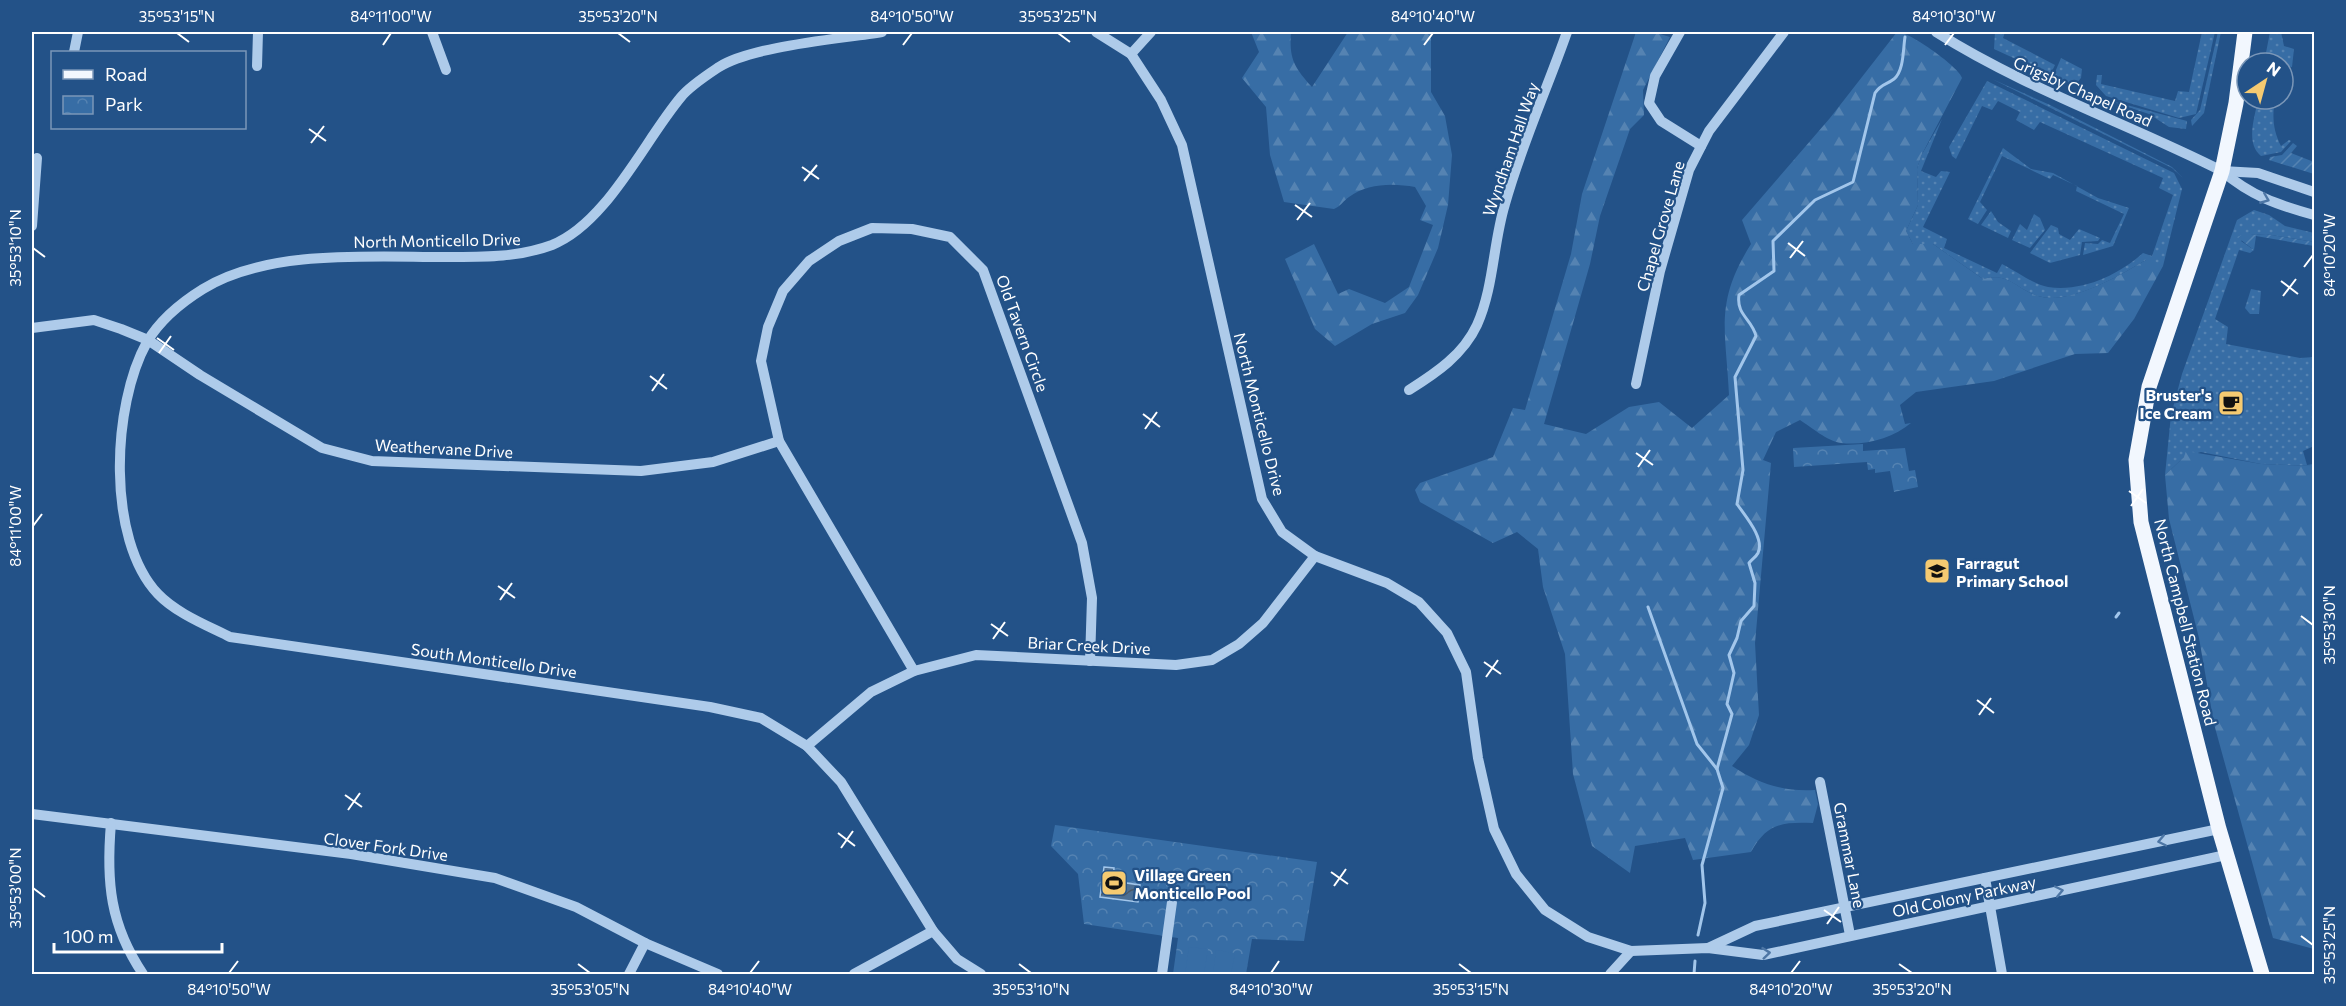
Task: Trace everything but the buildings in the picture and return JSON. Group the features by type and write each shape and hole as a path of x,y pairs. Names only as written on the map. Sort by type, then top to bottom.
{"main road":[{"name":"North Campbell Station Road","path":"2245,32 2236,104 2222,171 2149,387 2136,460 2141,522 2219,829 2262,975"}],"street":[{"path":"74,51 78,32"},
{"path":"257,66 258,32"},
{"path":"432,32 446,70"},
{"name":"North Monticello Drive","path":"148,340 172,311 205,288 242,273 328,257 518,256 555,243 595,214 682,95 719,67 742,56 882,32"},
{"name":"North Monticello Drive","path":"1096,32 1131,54 1161,100 1182,145 1262,499 1282,532 1315,556 1387,583 1419,602 1447,633 1466,672 1478,758 1494,829 1516,874 1545,910 1588,937 1631,951"},
{"path":"1131,54 1152,32"},
{"name":"Wyndham Hall Way","path":"1409,390 1442,369 1461,351 1477,324 1486,294 1504,204 1566,32"},
{"path":"1680,32 1655,76 1649,103 1661,121 1701,146"},
{"name":"Chapel Grove Lane","path":"1636,384 1660,271 1689,170 1709,130 1784,32"},
{"name":"Grigsby Chapel Road","path":"1936,32 2029,85 2222,171"},
{"path":"32,226 38,158"},
{"path":"2222,171 2258,173 2314,192"},
{"path":"2222,171 2246,191 2314,215"},
{"name":"Old Tavern Circle","path":"914,671 779,441 761,361 768,327 783,291 809,261 839,241 872,228 912,229 950,237 983,270 1082,543 1092,598 1090,661"},
{"name":"Weathervane Drive","path":"32,328 94,320 148,340 200,375 322,448 372,461 641,471 713,462 779,441"},
{"name":"South Monticello Drive","path":"148,340 131,378 119,441 124,518 134,559 158,594 199,622 230,637 710,707 761,718 807,746 841,782 933,931 957,959 981,975"},
{"name":"Briar Creek Drive","path":"807,746 871,692 914,671 976,655 1176,665 1212,660 1239,644 1263,623 1315,556"},
{"name":"Grammar Lane","path":"1820,782 1850,934"},
{"name":"Clover Fork Drive","path":"32,814 411,863 495,878 576,907 645,944 718,975"},
{"path":"111,823 109,888 118,928 144,975"},
{"name":"Old Colony Parkway","path":"1708,948 1755,927 2219,829"},
{"name":"Old Colony Parkway","path":"1631,951 1708,948 1763,955 1850,934 2226,855"},
{"path":"1985,878 2002,975"},
{"path":"1162,975 1172,902"},
{"path":"854,975 933,931"},
{"path":"629,975 645,944"},
{"path":"1610,975 1631,951"}],"green space":[{"path":"1251,32 1291,32 1294,62 1312,87 1348,32 1431,32 1431,92 1445,116 1452,155 1448,205 1438,248 1418,295 1405,313 1372,324 1335,346 1315,329 1285,259 1314,244 1338,294 1349,289 1385,303 1409,287 1433,225 1420,220 1426,206 1415,187 1381,185 1364,189 1356,192 1334,209 1284,202 1270,155 1266,107 1242,78 1259,52"},
{"path":"1636,32 1660,32 1670,37 1643,90 1644,115 1630,129 1600,216 1590,264 1544,424 1586,434 1629,407 1659,402 1692,428 1729,395 1725,334 1727,301 1739,265 1751,244 1742,220 1830,118 1897,32 1912,37 1933,51 1953,66 1962,78 1921,156 1917,169 1918,205 1906,231 1913,244 1933,244 1983,279 1992,277 2006,279 2030,293 2050,298 2079,293 2146,260 2151,259 2163,266 2134,319 2108,353 2075,354 1994,381 1916,392 1900,405 1905,424 1911,423 1896,433 1878,440 1850,444 1836,442 1800,420 1776,432 1763,460 1771,463 1755,643 1759,715 1749,745 1732,766 1772,786 1793,790 1815,790 1818,804 1813,823 1776,826 1763,835 1751,852 1693,860 1685,838 1635,846 1630,873 1592,846 1573,774 1565,654 1543,587 1538,549 1517,532 1493,543 1420,502 1415,490 1420,483 1493,457 1513,408 1525,410 1571,254 1582,194"},
{"path":"1995,32 2005,32 2003,38 2055,65 2050,75 1994,49"},
{"path":"2202,32 2215,32 2196,114 2179,118 2106,96 2096,85 2097,75 2102,75 2101,84 2175,101 2178,91 2189,92"},
{"path":"2218,32 2221,32 2204,113 2192,126 2191,120 2200,110"},
{"path":"2270,32 2281,32 2284,46 2294,49 2294,51 2266,51"},
{"path":"2061,58 2082,69 2081,78 2075,85 2053,77"},
{"path":"1992,79 2050,105 2172,167 2183,178 2172,168"},
{"path":"1987,81 2174,173 2182,189 2163,266 2146,260 2079,293 2051,298 2030,293 2006,279 1992,277 1983,279 1933,244 1913,244 1906,231 1918,205 1917,169 1921,156 1942,119 1921,171 1936,177 1941,171 1950,172 1923,227 1947,239 1944,248 1997,273 2002,264 2036,283 2061,288 2087,284 2111,275 2143,253 2152,256 2173,195 2159,188 2163,178 2040,122 2034,130 2016,120 2020,112 1998,101 1992,110 1982,106 1956,159 1952,156 1949,147"},
{"path":"2104,99 2187,121 2186,129 2169,127 2149,114"},
{"path":"2256,111 2274,111 2276,134 2281,146 2291,141 2281,152 2261,156 2253,144 2252,129"},
{"path":"2293,143 2297,146 2291,153 2314,162 2314,174 2269,160 2270,157 2282,155"},
{"path":"2003,148 2031,169 2053,173 2074,184 2053,175 2050,179 2002,156 1980,202 1987,210 1978,224 1968,219"},
{"path":"2077,186 2098,198 2129,208 2113,246 2083,255 2085,243 2098,244 2102,240 2110,243 2124,214 2076,191"},
{"path":"2254,210 2269,215 2285,226 2314,233 2314,242 2266,234 2250,235 2250,232 2241,241 2254,250 2250,253 2239,250 2215,319 2228,327 2226,344 2300,358 2314,357 2314,446 2303,451 2307,465 2314,464 2314,466 2261,464 2201,452 2184,457 2165,475 2171,415 2182,374 2237,220"},
{"path":"1991,211 1998,222 2011,231 2008,238 1981,225"},
{"path":"2034,214 2040,218 2045,230 2030,248 2012,240 2020,224 2027,230"},
{"path":"2051,225 2058,228 2059,234 2070,240 2079,229 2100,238 2098,241 2082,242 2080,255 2050,263 2030,253"},
{"path":"2250,232 2251,235 2266,234 2314,242 2314,246 2256,236 2254,250 2237,237"},
{"path":"2251,289 2261,291 2259,314 2250,314 2245,308"},
{"path":"1863,444 1863,451 1905,448 1909,471 1915,470 1918,487 1894,492 1890,471 1875,473 1875,469 1868,470 1867,462 1794,467 1793,448"},
{"path":"2186,451 2261,464 2314,466 2314,949 2273,938 2214,724 2199,638 2169,519 2165,475 2184,457"},
{"path":"1055,825 1317,862 1304,941 1252,939 1246,974 1173,974 1178,938 1084,924 1078,874 1051,846"},
{"path":"1189,947 1208,949 1204,974 1185,974"},
{"path":"1216,950 1235,953 1231,974 1213,974"}],"water":[{"name":"Village Green Monticello Pool","path":"1104,867 1114,868 1113,881 1140,885 1138,902 1100,897"}],"waterway":[{"path":"1717,769 1732,714 1727,704 1734,673 1729,655 1737,638 1741,621 1754,606 1755,583 1749,563 1757,554 1759,547 1757,534 1737,504 1743,470 1735,377 1756,336 1742,312 1739,295 1774,271 1773,241 1815,200 1853,182 1875,93 1894,79 1900,71 1905,37"},
{"path":"1648,607 1697,744 1717,769 1723,788 1702,865 1705,903 1698,935"},
{"path":"2116,617 2119,613"},
{"path":"1694,974 1695,961"}],"place":[{"name":"Bruster's Ice Cream","path":"2231,403"},
{"name":"Farragut Primary School","path":"1937,571"},
{"name":"Village Green Monticello Pool","path":"1114,883"}]}
